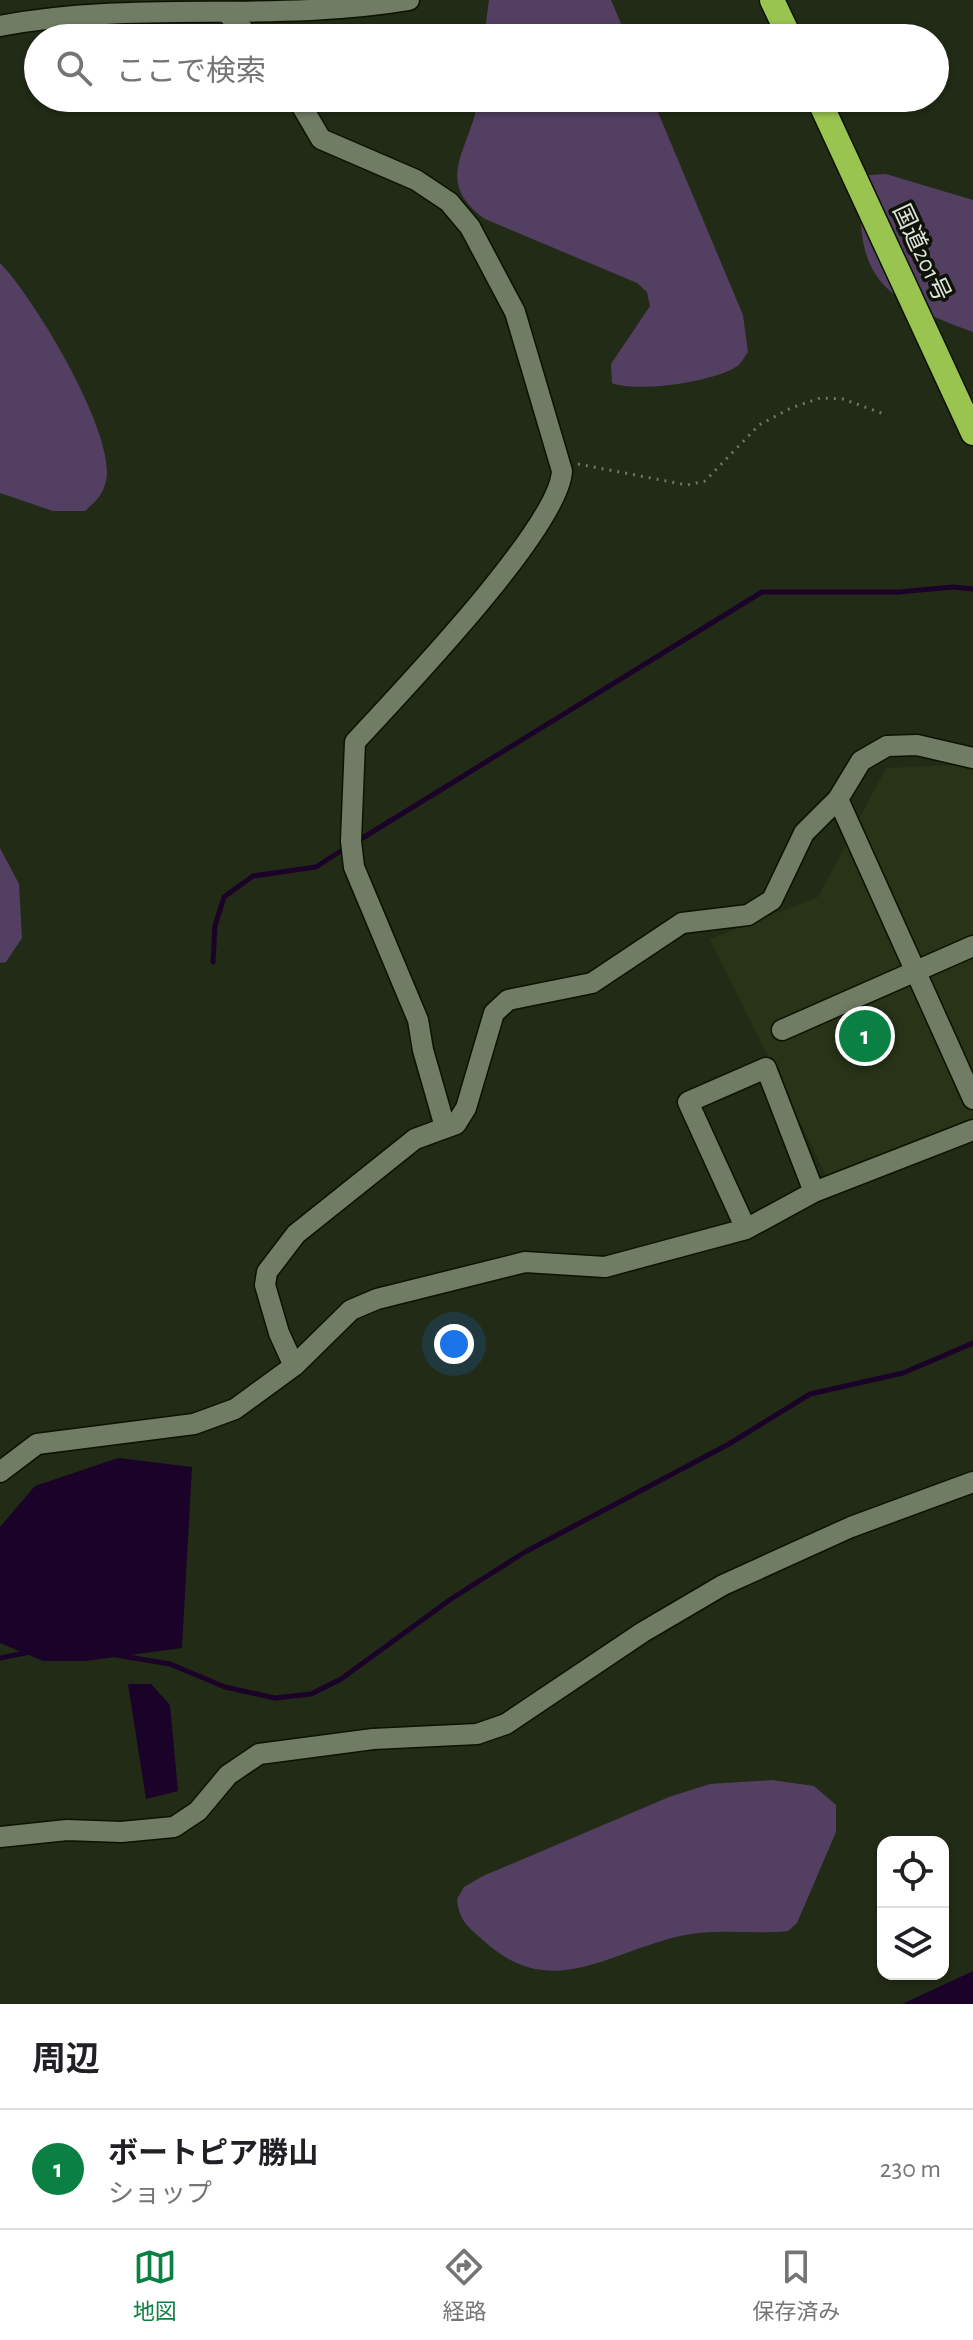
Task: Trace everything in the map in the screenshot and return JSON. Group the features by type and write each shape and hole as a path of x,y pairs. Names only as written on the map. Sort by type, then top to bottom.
{"highway":[{"path":"772,0 783,24"},
{"name":"国道201号","path":"824,112 973,433"}],"street":[{"path":"0,26 96,8 226,12 304,10 409,0"},
{"path":"226,12 238,24"},
{"path":"305,112 321,139 416,180 449,202 470,227 515,312 559,459 561,484 534,528 467,619 355,742 351,841 354,867 418,1020 423,1050 445,1127"},
{"path":"294,1366 279,1333 265,1285 267,1272 307,1225 415,1139 456,1124 466,1108 494,1013 508,1000 592,983 682,923 748,915 772,900 804,833 838,799 861,761 887,746 917,745 973,758"},
{"path":"838,799 973,1099"},
{"path":"782,1030 973,946"},
{"path":"746,1229 688,1102 766,1068 814,1192"},
{"path":"0,1472 37,1444 212,1419 235,1409 294,1366 351,1310 377,1299 525,1262 605,1267 746,1229 814,1192 973,1130"},
{"path":"0,1837 67,1830 121,1832 174,1827 198,1811 228,1775 259,1754 373,1739 477,1734 506,1724 643,1632 723,1585 851,1527 973,1482"}],"path":[{"path":"559,459 617,474 687,485 705,481 759,425 791,408 820,398 843,399 884,414"}],"shaded area":[{"path":"489,0 611,0 621,24 486,24"},
{"path":"476,112 658,112 743,315 748,352 738,366 710,377 675,384 639,387 612,383 611,364 650,306 647,292 637,283 485,219 469,205 460,191 457,176"},
{"path":"886,174 973,200 973,332 897,297 870,265 863,243 862,181 868,175"},
{"path":"0,263 51,334 70,367 99,432 106,460 106,481 101,494 85,511 53,511 0,493"},
{"path":"973,764 973,1134 829,1182 710,939 818,897 886,768"},
{"path":"0,848 19,884 22,938 6,962 0,963"},
{"path":"118,1458 192,1467 182,1648 86,1661 43,1661 0,1643 0,1527 35,1486"},
{"path":"128,1684 151,1684 170,1705 178,1791 146,1799"},
{"path":"772,1780 814,1786 836,1805 836,1832 797,1923 788,1931 685,1935 583,1967 559,1971 535,1969 510,1960 474,1932 460,1913 457,1899 464,1887 483,1876 669,1797 710,1784"},
{"path":"973,1971 973,2004 902,2004"}],"waterway":[{"path":"356,842 762,592 973,589"},
{"path":"213,962 215,926 224,897 253,876 316,867 347,847"},
{"path":"116,1655 170,1664 225,1687 275,1698 311,1694 341,1679 451,1599 525,1552 729,1444 810,1394 903,1373 973,1343"},
{"path":"0,1658 30,1652"}],"place":[{"name":"ボートピア勝山","path":"865,1036"}]}
